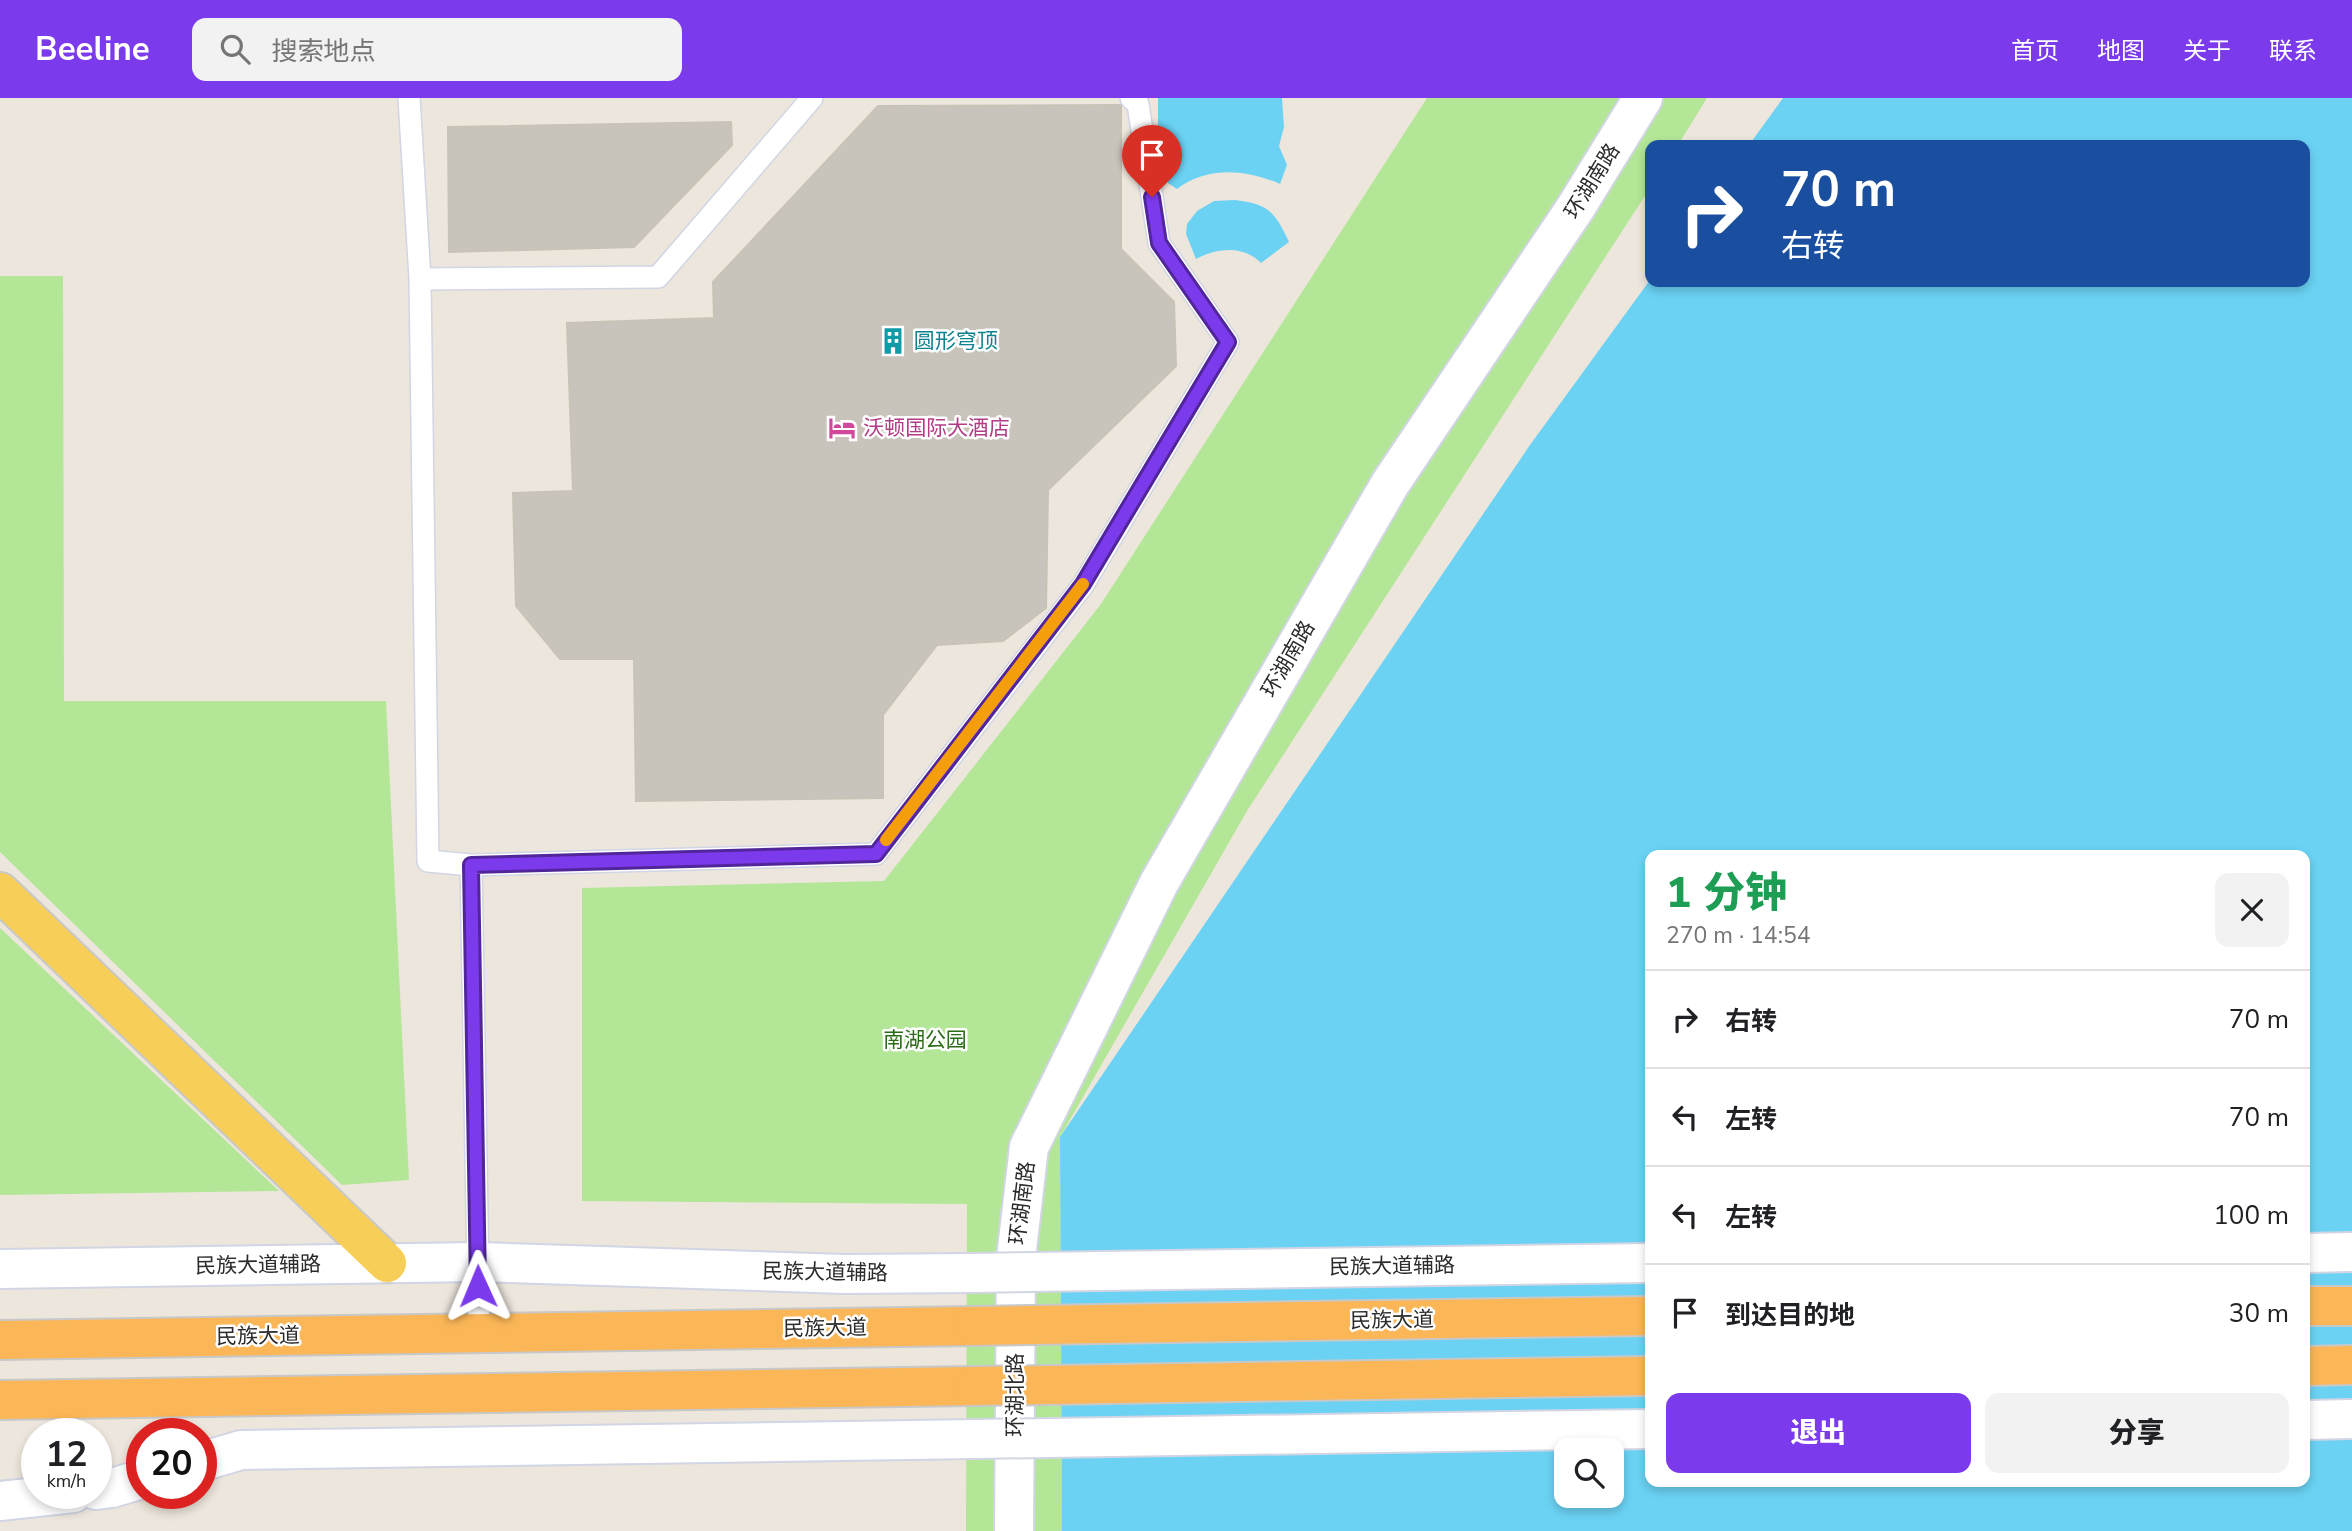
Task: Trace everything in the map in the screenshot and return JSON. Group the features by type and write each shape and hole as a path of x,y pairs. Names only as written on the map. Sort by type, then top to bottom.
{"highway":[{"path":"2310,1306 2352,1306"},
{"name":"民族大道","path":"0,1340 1645,1316"},
{"path":"2310,1366 2352,1365"},
{"path":"0,1400 1645,1376"}],"main road":[{"path":"0,892 387,1263"}],"street":[{"name":"环湖南路","path":"1016,1258 1029,1147 1159,883 1390,484 1576,207 1643,98"},
{"path":"2310,1253 2352,1252"},
{"name":"环湖北路","path":"1014,1531 1016,1258"},
{"name":"民族大道辅路","path":"0,1269 478,1262 845,1274 1645,1262"},
{"path":"2310,1420 2352,1419"},
{"path":"217,1457 241,1450 1645,1429"},
{"path":"0,1501 21,1499"}],"lane":[{"path":"409,98 420,279 428,861 471,865 876,854 1083,584 1228,342 1159,243 1138,104 1131,98"},
{"path":"420,279 658,277 813,98"},
{"path":"471,865 479,1333"}],"green space":[{"name":"南湖公园","path":"1427,98 1707,98 1681,140 1645,140 1645,196 1247,811 1060,1137 1062,1531 966,1531 967,1204 582,1201 582,888 884,881 1101,604"},
{"path":"0,276 63,276 64,701 386,701 409,1180 342,1185 0,852"},
{"path":"0,928 279,1191 0,1195"}],"water":[{"path":"1158,98 1282,98 1284,127 1279,146 1287,165 1280,184 1228,172 1202,176 1177,189 1168,183 1158,153"},
{"path":"1783,98 2352,98 2352,1531 1062,1531 1060,1137 1530,445 1645,287 2310,287 2310,140 1753,140"},
{"path":"1235,200 1264,207 1280,224 1289,242 1261,263 1246,253 1230,250 1212,252 1196,259 1186,234 1187,224 1197,211 1214,201"}],"building":[{"name":"沃顿国际大酒店","path":"1121,105 1121,249 1174,302 1176,366 1048,490 1046,608 1003,641 937,645 883,715 883,798 636,801 634,659 560,659 516,606 513,493 573,491 567,323 714,318 713,282 878,106"},
{"path":"731,122 732,145 634,247 449,252 448,127"},
{"name":"圆形穹顶","path":"897,293 923,301 942,328 946,347 935,376 915,392 886,395 864,385 841,358 842,335 852,308 870,296"}],"slow traffic":[{"path":"886,840 1083,584"}],"place":[{"name":"圆形穹顶","path":"893,341"},
{"name":"沃顿国际大酒店","path":"842,428"}],"route":[{"path":"478,1286 471,865 876,854 1083,584 1228,342 1159,243 1152,197"}]}
